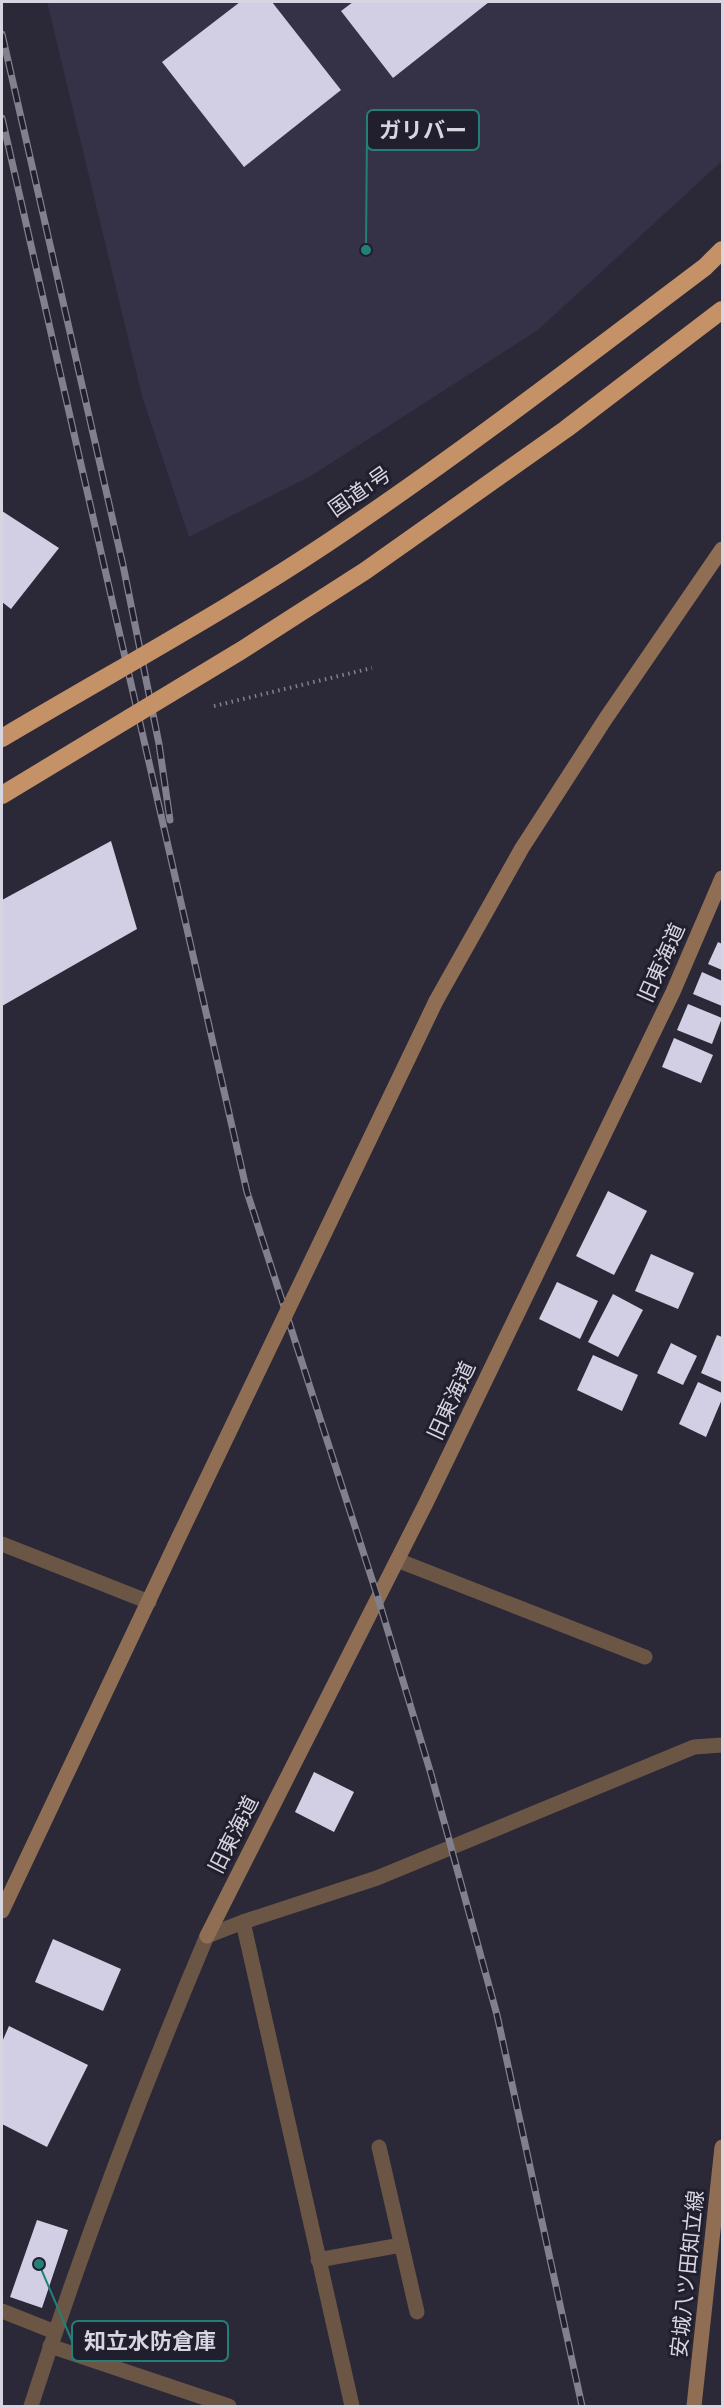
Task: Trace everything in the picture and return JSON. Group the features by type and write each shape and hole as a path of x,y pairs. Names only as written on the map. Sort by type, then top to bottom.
{"highway":[{"name":"国道1号","path":"2,738 229,604 350,528 554,380 705,267 723,250"},
{"path":"2,795 242,650 365,571 566,429 723,310"}],"street":[{"path":"2,1911 436,1001 522,848 606,718 723,549"},
{"name":"旧東海道","path":"207,1936 397,1560 673,992 723,878"},
{"path":"2,1544 149,1602"},
{"path":"397,1560 645,1657"},
{"path":"31,2406 53,2339 152,2067 207,1936 377,1878 694,1747 723,1745"},
{"path":"243,1922 352,2406"},
{"path":"379,2147 417,2312"},
{"name":"安城八ツ田知立線","path":"694,2406 723,2147"},
{"path":"318,2260 401,2245"},
{"path":"2,2311 53,2339 229,2406"}],"path":[{"path":"214,706 372,668"}],"shaded area":[{"path":"47,2 722,2 722,161 538,330 311,476 189,537 142,396"}],"building":[{"path":"240,2 272,2 341,90 244,167 162,62"},
{"path":"353,2 489,2 393,78 341,11"},
{"path":"2,511 59,548 11,609 2,602"},
{"path":"111,841 137,929 2,1006 2,900"},
{"path":"718,942 722,944 722,970 708,964"},
{"path":"702,972 722,981 722,1006 693,994"},
{"path":"688,1004 722,1018 712,1044 677,1030"},
{"path":"674,1038 713,1055 701,1083 662,1067"},
{"path":"608,1191 647,1211 614,1275 576,1256"},
{"path":"651,1254 694,1273 678,1309 635,1291"},
{"path":"557,1282 598,1301 580,1339 539,1319"},
{"path":"613,1294 643,1310 618,1357 588,1342"},
{"path":"717,1335 722,1337 722,1382 701,1373"},
{"path":"671,1343 697,1356 683,1385 657,1373"},
{"path":"593,1355 638,1375 622,1411 577,1390"},
{"path":"698,1382 722,1393 722,1399 706,1437 679,1424"},
{"path":"314,1772 354,1792 334,1832 295,1812"},
{"path":"53,1939 121,1969 103,2011 35,1982"},
{"path":"9,2026 88,2065 47,2147 2,2124 2,2042"},
{"path":"37,2220 68,2230 42,2308 10,2297"}],"railway":[{"path":"2,34 123,565 159,744 170,820"},
{"path":"2,118 247,1192 378,1598 431,1774 497,2015 582,2406"}],"place":[{"name":"ガリバー","path":"366,250"},
{"name":"知立水防倉庫","path":"39,2264"}]}
